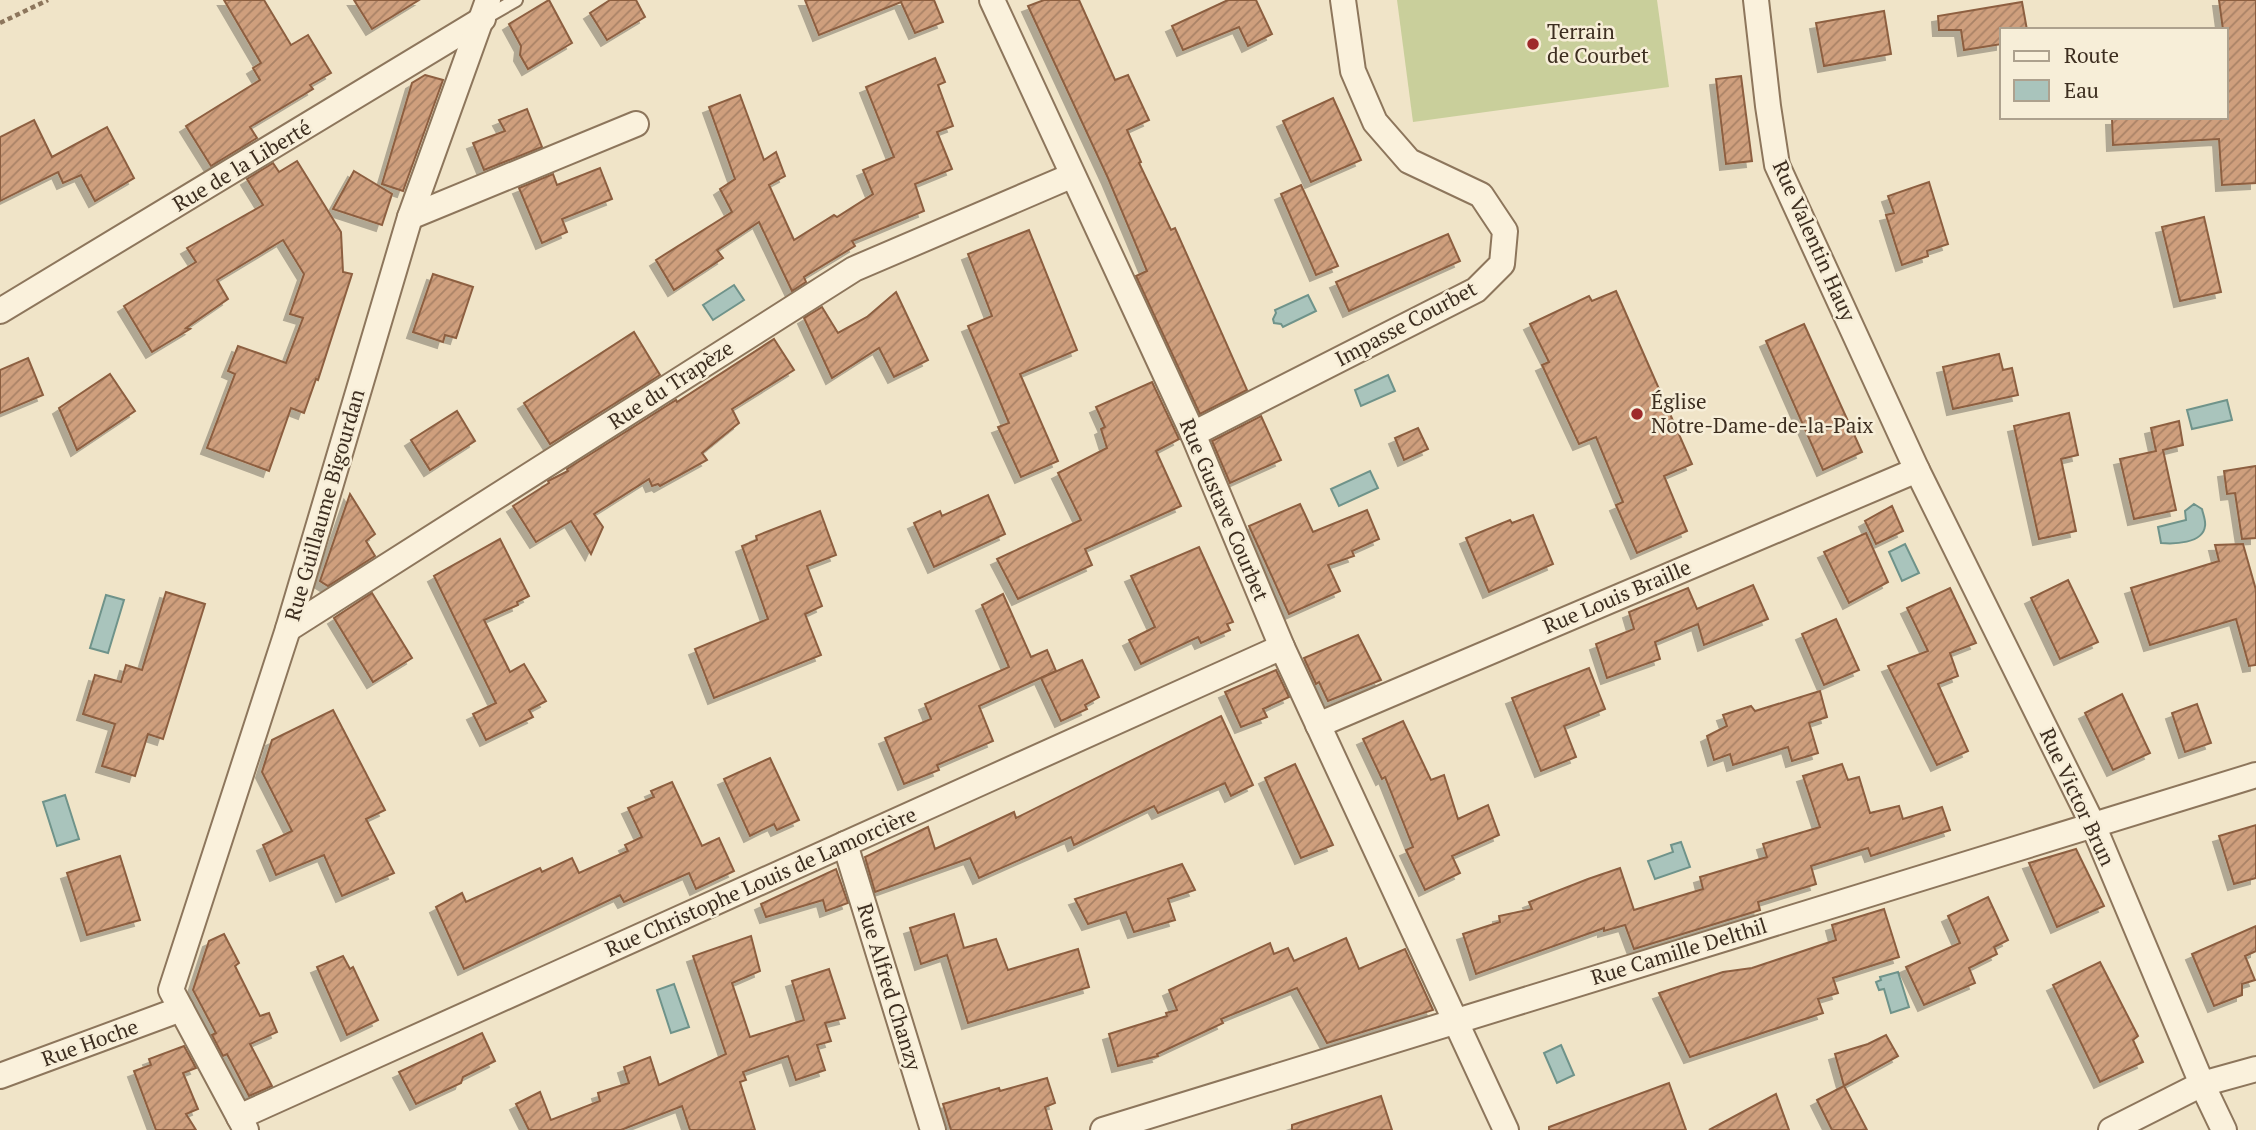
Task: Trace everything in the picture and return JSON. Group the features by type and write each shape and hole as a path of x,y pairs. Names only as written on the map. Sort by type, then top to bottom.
{"street":[{"name":"Rue Gustave Courbet","path":"992,0 1192,433 1282,647 1506,1130"},
{"name":"Impasse Courbet","path":"1192,433 1476,290 1502,264 1505,231 1481,195 1409,162 1375,122 1353,71 1343,0"},
{"name":"Rue Valentin Hauy","path":"1756,0 1777,164 1917,470"},
{"name":"Rue Guillaume Bigourdan","path":"243,1124 171,990 288,629 410,217 486,10"},
{"name":"Rue de la Liberté","path":"0,311 486,10"},
{"path":"410,217 636,124"},
{"name":"Rue du Trapèze","path":"288,629 854,268 1071,176"},
{"name":"Rue Louis Braille","path":"1318,725 1917,470"},
{"name":"Rue Victor Brun","path":"1917,470 2093,825 2224,1130"},
{"name":"Rue Christophe Louis de Lamorcière","path":"243,1124 845,844 1282,647"},
{"name":"Rue Camille Delthil","path":"1103,1130 2256,775"},
{"name":"Rue Alfred Chanzy","path":"845,844 933,1130"},
{"name":"Rue Hoche","path":"0,1076 181,1009"},
{"path":"2111,1130 2202,1084 2256,1069"}],"lane":[{"path":"486,10 516,0"}],"path":[{"path":"0,23 48,0"}],"green space":[{"name":"Terrain de Courbet","path":"1397,0 1657,0 1669,87 1413,122"}],"water":[{"path":"734,285 744,300 713,320 703,305"},
{"path":"1308,295 1316,311 1283,327 1274,323 1275,310"},
{"path":"1388,375 1395,391 1361,406 1355,390"},
{"path":"2227,400 2232,420 2192,429 2187,410"},
{"path":"1370,471 1378,488 1339,506 1331,489"},
{"path":"2194,504 2202,509 2205,524 2203,532 2187,542 2161,543 2158,527 2186,520 2185,511"},
{"path":"1905,544 1919,573 1902,581 1889,552"},
{"path":"106,595 124,600 108,653 90,648"},
{"path":"65,795 79,839 57,846 43,802"},
{"path":"1681,842 1690,867 1655,879 1648,861 1673,852 1671,845"},
{"path":"1898,972 1909,1007 1891,1013 1884,989 1879,990 1876,982 1881,980 1880,977"},
{"path":"674,984 689,1027 671,1033 657,990"},
{"path":"1561,1045 1574,1075 1557,1083 1544,1053"}],"building":[{"path":"224,0 264,0 291,45 308,35 331,73 310,85 313,89 250,127 257,138 211,166 186,126 260,80 253,68 261,63"},
{"path":"354,0 419,0 372,29"},
{"path":"549,0 572,43 528,69 520,55 521,46 509,24"},
{"path":"610,0 636,0 645,17 607,40 590,13"},
{"path":"805,0 934,0 943,22 915,33 901,2 819,35"},
{"path":"1044,0 1079,0 1115,80 1128,75 1149,120 1127,130 1141,162 1139,163 1171,230 1175,228 1247,390 1200,414 1136,276 1147,271 1108,178 1028,6"},
{"path":"1228,0 1256,0 1272,34 1248,46 1239,27 1183,50 1172,26"},
{"path":"2219,0 2256,0 2256,183 2222,185 2219,139 2113,145 2112,119 2228,119 2228,28 2223,28"},
{"path":"2022,2 2027,28 2000,28 2000,44 1964,50 1961,30 1939,30 1938,16"},
{"path":"1884,11 1891,54 1824,66 1816,23"},
{"path":"935,58 945,82 938,85 953,126 937,132 952,169 915,184 924,211 852,241 855,246 804,277 806,282 792,291 759,222 717,250 723,258 674,290 656,260 732,212 720,189 735,179 709,107 740,95 764,160 776,152 785,176 769,185 794,240 873,194 863,170 894,157 866,87"},
{"path":"425,75 443,80 403,191 382,184 412,83"},
{"path":"1741,76 1752,161 1726,164 1716,79"},
{"path":"1333,98 1361,160 1311,182 1283,121"},
{"path":"527,109 542,147 484,170 473,143 505,131 499,120"},
{"path":"34,120 52,157 107,127 134,178 95,201 81,175 63,183 58,172 0,201 0,137"},
{"path":"297,161 341,232 343,272 352,274 318,380 316,379 304,413 291,408 269,471 207,448 235,374 228,371 238,346 286,363 303,318 290,314 304,274 283,240 217,280 228,299 186,328 190,329 152,352 124,306 196,262 187,248 263,205 247,179 273,163 279,172"},
{"path":"600,168 612,199 562,219 567,232 542,243 519,188 553,174 557,185"},
{"path":"354,171 392,194 382,225 333,209"},
{"path":"1929,182 1948,244 1927,251 1928,256 1902,265 1886,215 1894,213 1888,196"},
{"path":"1301,185 1338,266 1316,275 1281,194"},
{"path":"2204,217 2221,292 2180,301 2162,227"},
{"path":"1029,230 1077,350 1020,374 1058,461 1021,477 998,427 1009,423 968,326 992,316 968,254"},
{"path":"1448,234 1460,261 1349,311 1336,282"},
{"path":"433,274 473,287 456,338 445,335 443,342 413,332"},
{"path":"1616,291 1692,464 1664,476 1687,531 1637,553 1616,505 1623,502 1596,437 1579,444 1542,365 1549,362 1530,324 1589,296 1592,301"},
{"path":"896,292 928,360 894,377 879,348 832,378 804,318 822,307 838,333 867,317"},
{"path":"1804,324 1862,452 1823,470 1766,341"},
{"path":"634,332 660,375 550,444 524,403"},
{"path":"774,339 794,370 732,409 739,423 702,453 707,460 660,486 652,486 649,479 594,514 603,527 591,554 571,521 536,542 513,506 549,483 548,481 568,471 567,469"},
{"path":"1999,354 2003,370 2012,368 2018,395 1953,409 1943,367"},
{"path":"28,358 43,395 0,413 0,370"},
{"path":"110,374 135,411 77,450 59,408"},
{"path":"1152,382 1179,439 1156,451 1181,506 1085,549 1092,565 1018,599 997,559 1081,520 1058,473 1107,448 1101,429 1105,427 1096,407"},
{"path":"457,411 475,441 430,470 411,440"},
{"path":"2069,413 2078,455 2061,459 2076,531 2039,539 2014,426"},
{"path":"1261,416 1281,460 1230,483 1212,441"},
{"path":"2179,421 2183,445 2163,450 2176,510 2134,519 2120,459 2156,451 2151,428"},
{"path":"1418,428 1428,449 1404,460 1395,438"},
{"path":"2256,466 2256,538 2242,539 2235,493 2227,494 2224,471"},
{"path":"350,494 375,534 366,541 375,556 328,586 320,581"},
{"path":"988,495 1005,534 934,567 914,523 940,511 942,516"},
{"path":"1300,504 1313,532 1367,510 1379,539 1352,551 1354,556 1328,565 1340,591 1289,614 1249,526"},
{"path":"1892,506 1903,531 1876,544 1865,521"},
{"path":"820,511 836,555 807,566 822,606 805,614 821,655 714,698 695,649 768,619 742,546 757,540 756,536"},
{"path":"1533,515 1553,564 1489,592 1466,538 1510,520 1512,523"},
{"path":"1866,533 1888,582 1849,603 1824,552"},
{"path":"500,539 529,596 517,602 518,605 484,620 510,672 524,664 546,701 529,710 533,717 486,740 473,714 496,703 434,576"},
{"path":"2243,544 2256,590 2256,665 2249,666 2236,619 2150,645 2131,588 2219,561 2215,545"},
{"path":"1199,547 1233,622 1227,624 1230,630 1201,643 1198,637 1141,664 1129,640 1155,627 1131,576"},
{"path":"2068,580 2098,642 2060,659 2031,598"},
{"path":"1753,585 1768,619 1704,645 1698,624 1655,642 1660,659 1607,678 1596,644 1634,629 1629,612 1688,588 1697,609"},
{"path":"1950,588 1976,643 1950,653 1958,676 1938,684 1968,751 1937,765 1888,666 1928,651 1907,608"},
{"path":"166,592 205,604 163,739 148,734 135,776 102,766 115,724 83,714 95,675 121,682 126,665 142,670"},
{"path":"372,593 412,658 373,682 334,618"},
{"path":"1003,594 1031,657 1047,650 1056,671 979,706 993,741 937,765 939,770 904,784 885,738 931,719 925,704 1009,667 982,605"},
{"path":"1836,619 1859,670 1824,685 1802,634"},
{"path":"1358,635 1381,680 1328,701 1319,682 1316,684 1304,658"},
{"path":"1082,660 1099,697 1085,705 1087,709 1061,721 1041,678"},
{"path":"1589,668 1605,709 1564,726 1576,757 1541,771 1512,698"},
{"path":"1276,670 1289,697 1263,709 1267,717 1241,727 1225,692"},
{"path":"1820,691 1827,717 1809,723 1818,753 1792,761 1788,747 1733,765 1730,754 1714,760 1707,736 1727,726 1723,715 1751,706 1755,711"},
{"path":"2122,694 2150,753 2113,770 2085,713"},
{"path":"2197,704 2211,743 2185,752 2172,713"},
{"path":"333,710 385,810 366,819 394,873 342,896 324,855 276,875 263,845 292,831 262,772 272,740"},
{"path":"1221,716 1253,785 1231,796 1225,783 1158,813 1154,806 1074,845 1071,837 979,878 970,858 875,892 865,857 928,827 935,849 1014,812 1016,818"},
{"path":"1403,721 1431,780 1444,775 1458,819 1488,805 1499,835 1452,856 1460,873 1425,890 1406,850 1413,847 1385,777 1382,779 1363,739"},
{"path":"770,758 799,820 777,830 774,824 750,836 724,779"},
{"path":"1295,764 1333,845 1301,858 1265,778"},
{"path":"1842,764 1848,780 1859,777 1870,813 1899,806 1903,819 1942,807 1950,830 1871,856 1868,848 1811,866 1816,884 1758,902 1760,910 1634,949 1625,925 1604,931 1604,928 1476,974 1463,934 1500,922 1499,916 1532,909 1529,902 1620,868 1634,910 1703,889 1700,877 1767,857 1763,844 1820,827 1803,776"},
{"path":"672,782 702,846 719,838 734,871 696,889 689,873 624,902 620,895 464,969 436,907 462,893 466,902 540,868 542,872 572,858 579,873 628,851 625,845 642,837 628,808 654,797 651,791"},
{"path":"2256,825 2256,878 2234,884 2219,836"},
{"path":"2076,849 2104,906 2057,927 2029,863"},
{"path":"120,856 140,920 87,935 67,873"},
{"path":"1182,864 1195,890 1168,899 1175,920 1134,932 1126,912 1088,924 1075,899"},
{"path":"836,869 848,903 826,911 823,900 766,917 761,904"},
{"path":"1988,897 2008,940 1994,947 1997,954 1969,968 1975,983 1924,1005 1906,967 1960,943 1948,916"},
{"path":"1884,909 1899,957 1833,978 1838,993 1818,999 1823,1013 1690,1057 1659,993 1723,972 1752,968 1836,940 1832,925"},
{"path":"954,914 964,948 996,939 1008,970 1078,949 1089,987 968,1023 947,955 921,964 910,928"},
{"path":"2256,926 2256,951 2245,956 2255,980 2242,984 2242,995 2214,1006 2192,954"},
{"path":"224,934 239,963 235,966 260,1016 269,1013 277,1032 250,1044 272,1086 249,1096 227,1054 223,1056 212,1035 216,1033 193,990 209,941"},
{"path":"751,936 760,971 732,983 750,1037 804,1020 792,981 829,969 845,1018 825,1023 831,1041 817,1045 825,1070 796,1080 788,1056 743,1072 746,1080 740,1082 755,1130 690,1130 682,1106 621,1130 529,1130 516,1104 540,1092 551,1120 600,1101 598,1093 629,1083 624,1067 650,1057 659,1085 726,1054 693,956"},
{"path":"1346,938 1359,969 1405,949 1433,1010 1327,1043 1297,988 1221,1019 1223,1023 1157,1054 1158,1056 1118,1066 1109,1034 1167,1016 1166,1013 1177,1010 1169,990 1270,943 1274,954 1288,948 1294,961"},
{"path":"343,956 350,969 353,967 378,1020 347,1035 317,967"},
{"path":"2100,962 2138,1036 2133,1040 2143,1062 2100,1082 2053,985"},
{"path":"482,1033 495,1061 463,1077 461,1083 416,1104 399,1072"},
{"path":"1886,1035 1898,1056 1844,1086 1835,1054 1868,1044"},
{"path":"184,1046 196,1068 183,1073 198,1109 186,1114 196,1130 156,1130 134,1071 151,1065 149,1059"},
{"path":"1047,1078 1055,1103 1045,1107 1052,1130 951,1130 943,1104"},
{"path":"1669,1083 1686,1130 1549,1130 1549,1127"},
{"path":"1844,1086 1867,1130 1832,1130 1817,1100"},
{"path":"1776,1094 1789,1130 1709,1130"},
{"path":"1381,1096 1392,1130 1292,1130 1292,1125"}],"place":[{"name":"Terrain de Courbet","path":"1533,44"},
{"name":"Église Notre-Dame-de-la-Paix","path":"1637,414"}]}
